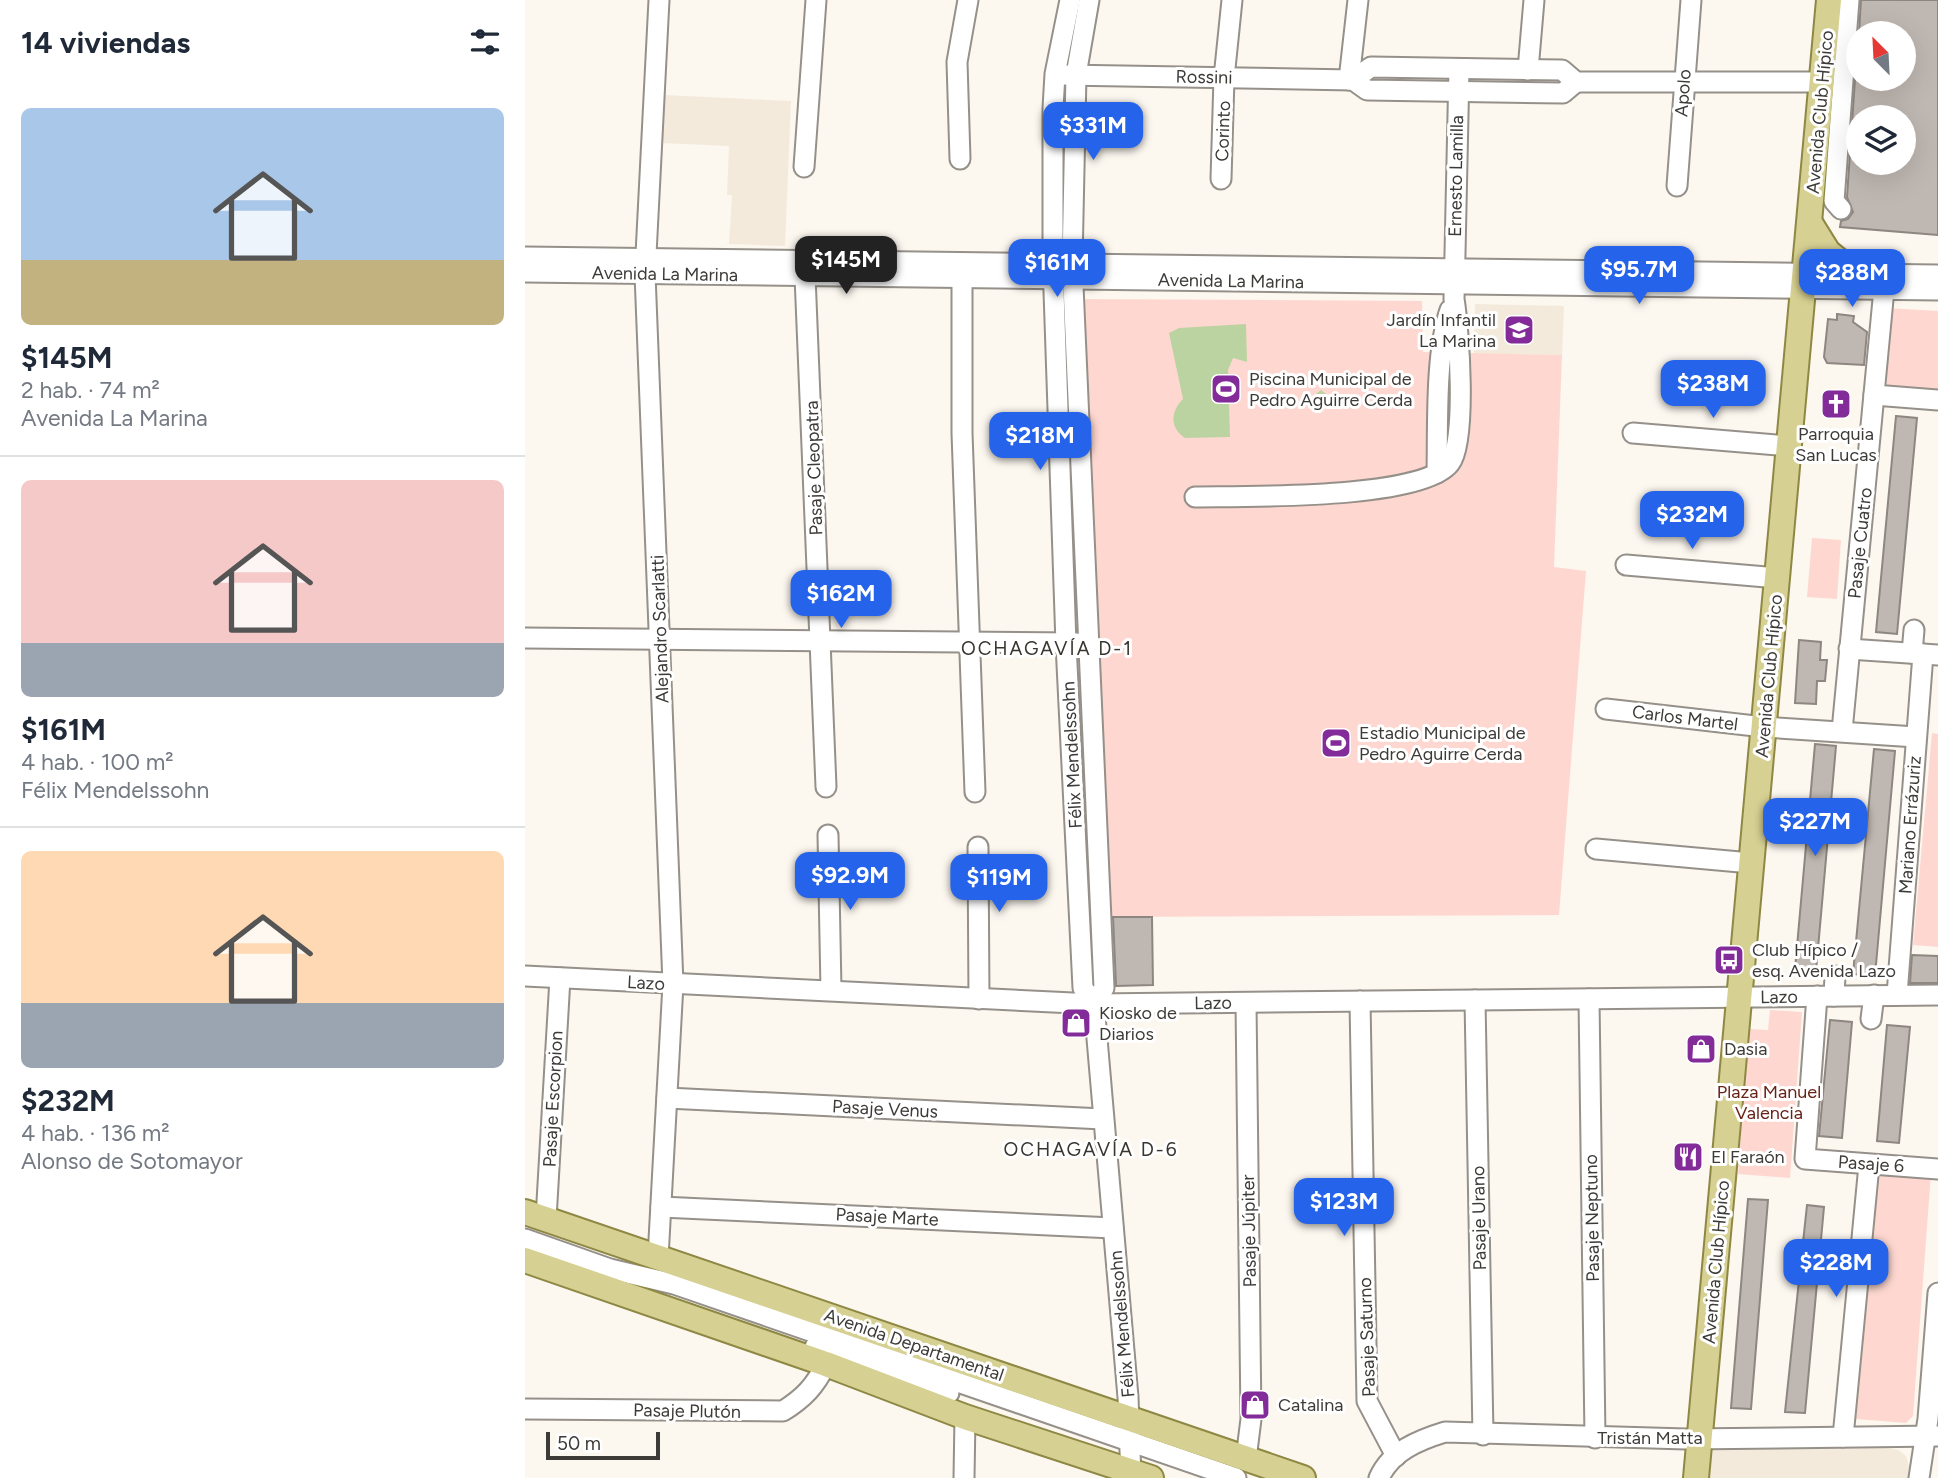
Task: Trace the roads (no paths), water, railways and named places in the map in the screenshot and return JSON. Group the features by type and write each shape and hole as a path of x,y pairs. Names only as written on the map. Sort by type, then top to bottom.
{"main road":[{"name":"Avenida Club Hípico","path":"1696,1478 1829,0"},
{"path":"1810,223 1828,251 1854,273"},
{"name":"Avenida Departamental","path":"535,1216 658,1258 1134,1458"},
{"name":"Avenida Departamental","path":"525,1260 826,1364 965,1418 1134,1458 1241,1468 1303,1478"}],"street":[{"name":"Alejandro Scarlatti","path":"658,1258 673,984 646,266 659,0"},
{"path":"804,167 816,0"},
{"path":"960,159 957,62 968,0"},
{"name":"Félix Mendelssohn","path":"1070,0 1055,75 1063,271 1087,643 1104,988 1094,1004"},
{"name":"Félix Mendelssohn","path":"1089,0 1076,75 1063,271 1066,643 1083,988 1094,1004 1134,1458"},
{"name":"Corinto","path":"1221,179 1224,78 1232,0"},
{"path":"1351,80 1358,0"},
{"path":"1528,70 1534,0"},
{"name":"Apolo","path":"1677,186 1691,0"},
{"path":"1842,209 1834,201 1849,0"},
{"name":"Rossini","path":"1351,80 1371,67 1562,70 1576,82"},
{"name":"Ernesto Lamilla","path":"1195,497 1370,492 1437,473 1452,462 1457,448 1458,324 1455,283 1459,69"},
{"name":"Rossini","path":"1055,75 1351,80 1367,90 1563,93 1576,82 1822,82"},
{"name":"Avenida La Marina","path":"525,257 805,276 892,269 962,278 1063,271"},
{"name":"Avenida La Marina","path":"525,272 646,266 1370,274 1455,283 1556,277 1662,278 1805,281 1884,289 1938,290"},
{"name":"Avenida La Marina","path":"1805,281 1854,273 1938,275"},
{"name":"Pasaje Cleopatra","path":"805,276 814,436 826,787"},
{"path":"962,278 964,473 975,792"},
{"name":"Pasaje Cuatro","path":"1842,731 1884,289"},
{"path":"1874,395 1935,406"},
{"path":"1633,433 1790,446"},
{"path":"1626,565 1777,579"},
{"name":"Mariano Errázuriz","path":"1897,995 1924,654 1914,630"},
{"path":"525,638 1087,643"},
{"path":"1849,649 1924,654"},
{"name":"Carlos Martel","path":"1606,709 1764,727 1916,737"},
{"path":"828,835 831,990"},
{"path":"978,847 979,999"},
{"path":"1596,849 1751,863"},
{"name":"Lazo","path":"525,976 1094,1004 1739,997 1829,990 1874,995 1938,995"},
{"name":"Pasaje Escorpion","path":"535,1216 560,978"},
{"name":"Lazo","path":"1805,1159 1829,990"},
{"path":"1871,1019 1874,995"},
{"name":"Pasaje Neptuno","path":"1589,999 1595,1438"},
{"name":"Pasaje Urano","path":"1475,1000 1483,1435"},
{"name":"Pasaje Saturno","path":"1360,1002 1367,1401 1396,1456"},
{"name":"Pasaje Júpiter","path":"1241,1468 1251,1419 1246,1003"},
{"name":"Pasaje Venus","path":"667,1098 1103,1119"},
{"name":"Pasaje 6","path":"1805,1159 1938,1169"},
{"path":"1843,1437 1869,1165"},
{"name":"Pasaje Marte","path":"661,1207 1113,1228"},
{"path":"525,1239 610,1269 674,1284 1134,1458"},
{"path":"525,1250 1198,1478"},
{"path":"1919,1478 1931,1436 1928,1419 1938,1293"},
{"name":"Pasaje Plutón","path":"525,1409 783,1411 802,1399 816,1384 826,1364"},
{"path":"964,1478 965,1418"},
{"name":"Tristán Matta","path":"1379,1478 1396,1456 1416,1441 1444,1433 1595,1438 1700,1438 1777,1432 1843,1437 1931,1436"}],"place":[{"name":"Jardín Infantil La Marina","path":"1519,330"},
{"name":"Piscina Municipal de Pedro Aguirre Cerda","path":"1226,389"},
{"name":"Parroquia San Lucas","path":"1836,404"},
{"name":"Estadio Municipal de Pedro Aguirre Cerda","path":"1336,743"},
{"name":"Club Hípico / esq. Avenida Lazo","path":"1729,960"},
{"name":"Kiosko de Diarios","path":"1076,1023"},
{"name":"Dasia","path":"1701,1049"},
{"name":"El Faraón","path":"1688,1157"},
{"name":"Catalina","path":"1255,1405"}],"district":[{"name":"OCHAGAVÍA D-1","path":"1047,648"},
{"name":"OCHAGAVÍA D-6","path":"1091,1149"}],"park label":[{"name":"Plaza Manuel Valencia","path":"1769,1102"}]}
